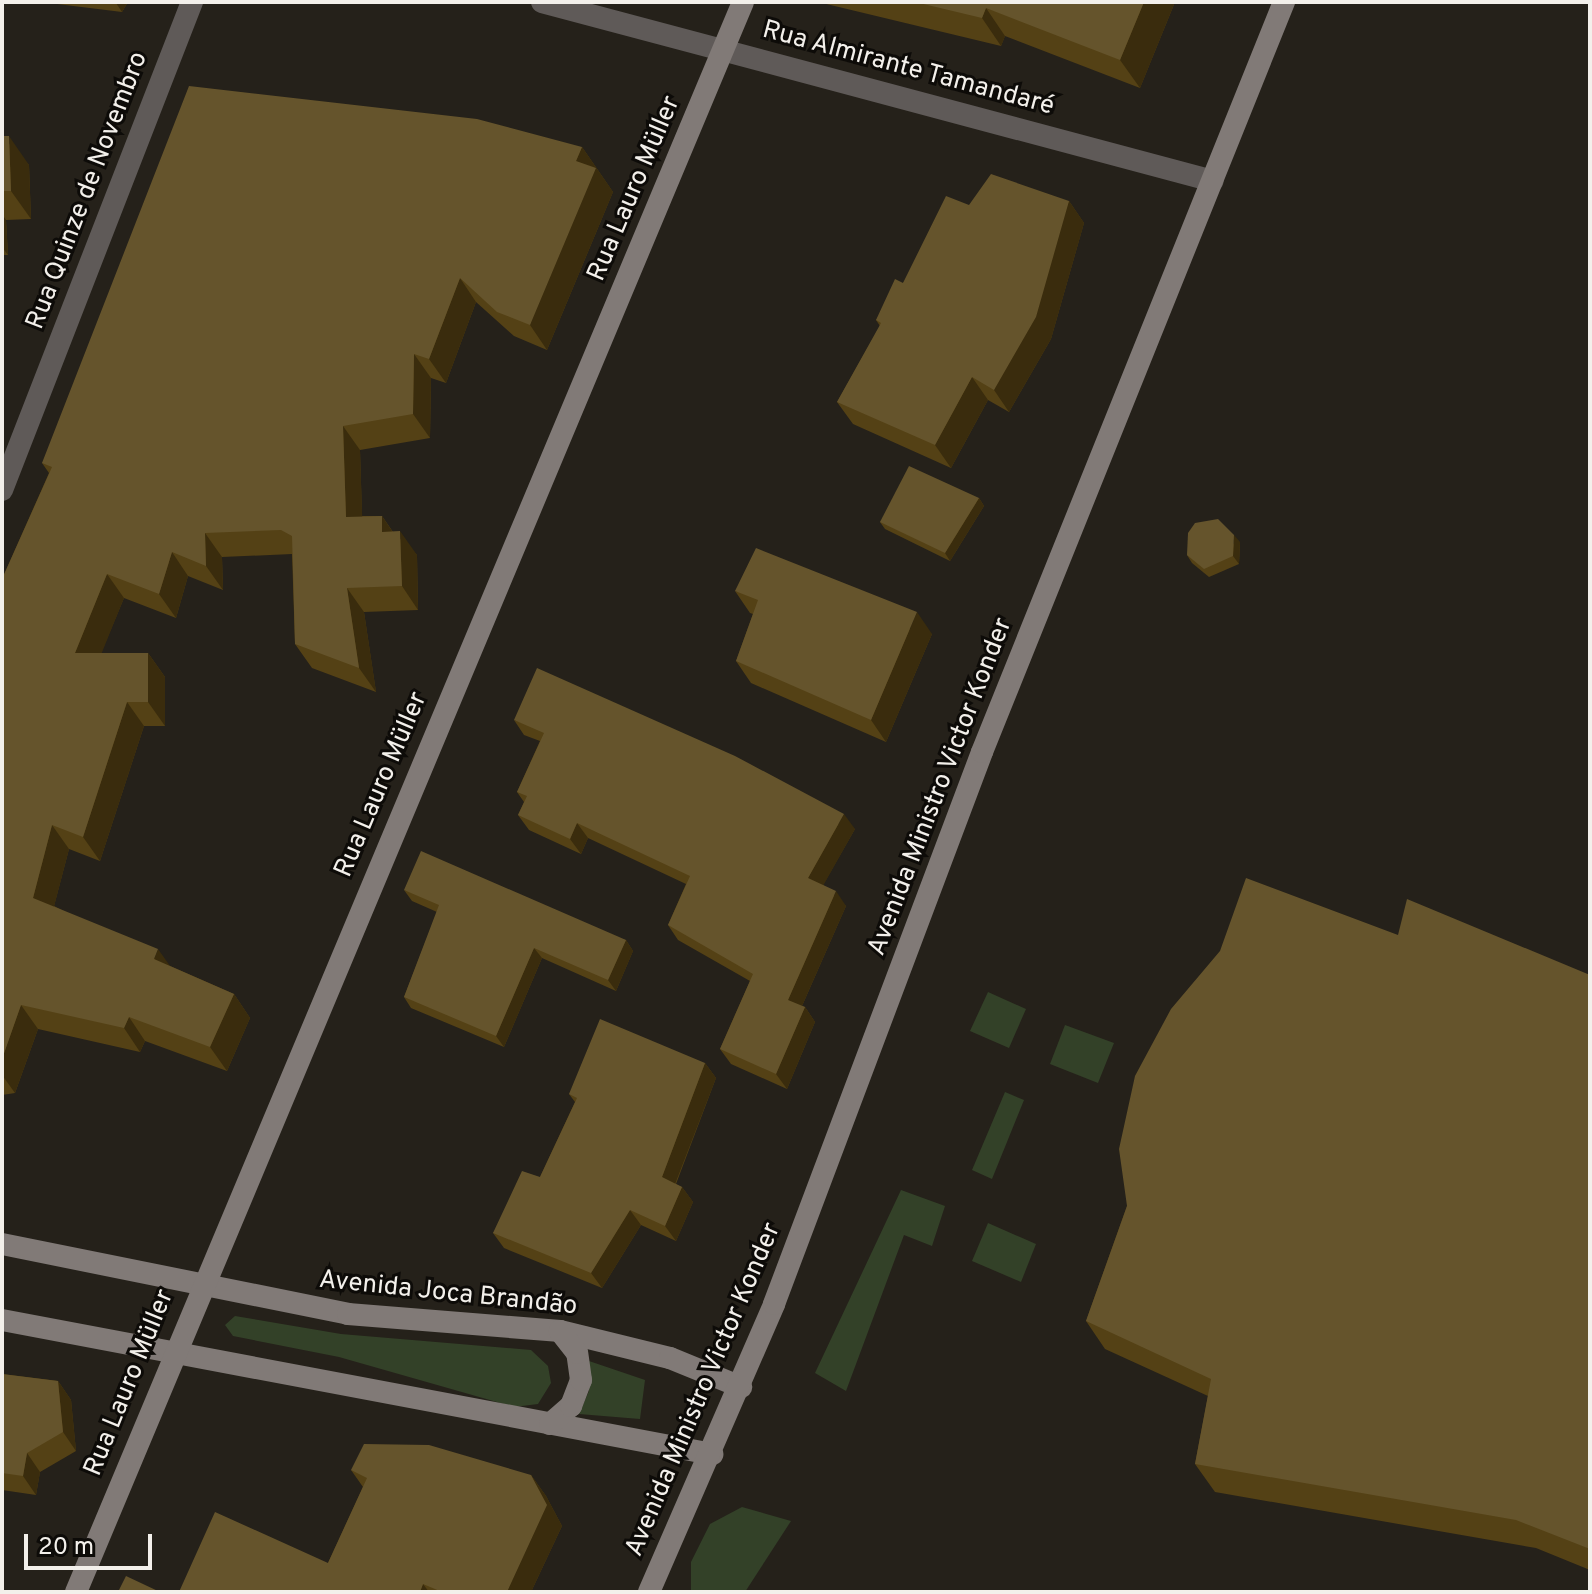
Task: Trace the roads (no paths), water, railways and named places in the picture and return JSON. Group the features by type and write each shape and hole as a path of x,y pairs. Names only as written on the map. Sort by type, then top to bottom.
{"main road":[{"name":"Rua Lauro Müller","path":"76,1592 200,1284 743,2"},
{"name":"Avenida Ministro Victor Konder","path":"649,1592 741,1387 982,752 1284,2"},
{"name":"Avenida Joca Brandão","path":"2,1244 348,1314 560,1331 670,1358 741,1387"},
{"path":"2,1320 712,1454"},
{"path":"550,1424 571,1406 581,1380 577,1353 560,1331"}],"street":[{"name":"Rua Quinze de Novembro","path":"2,490 192,2"},
{"name":"Rua Almirante Tamandaré","path":"542,2 724,48 1213,181"}]}
